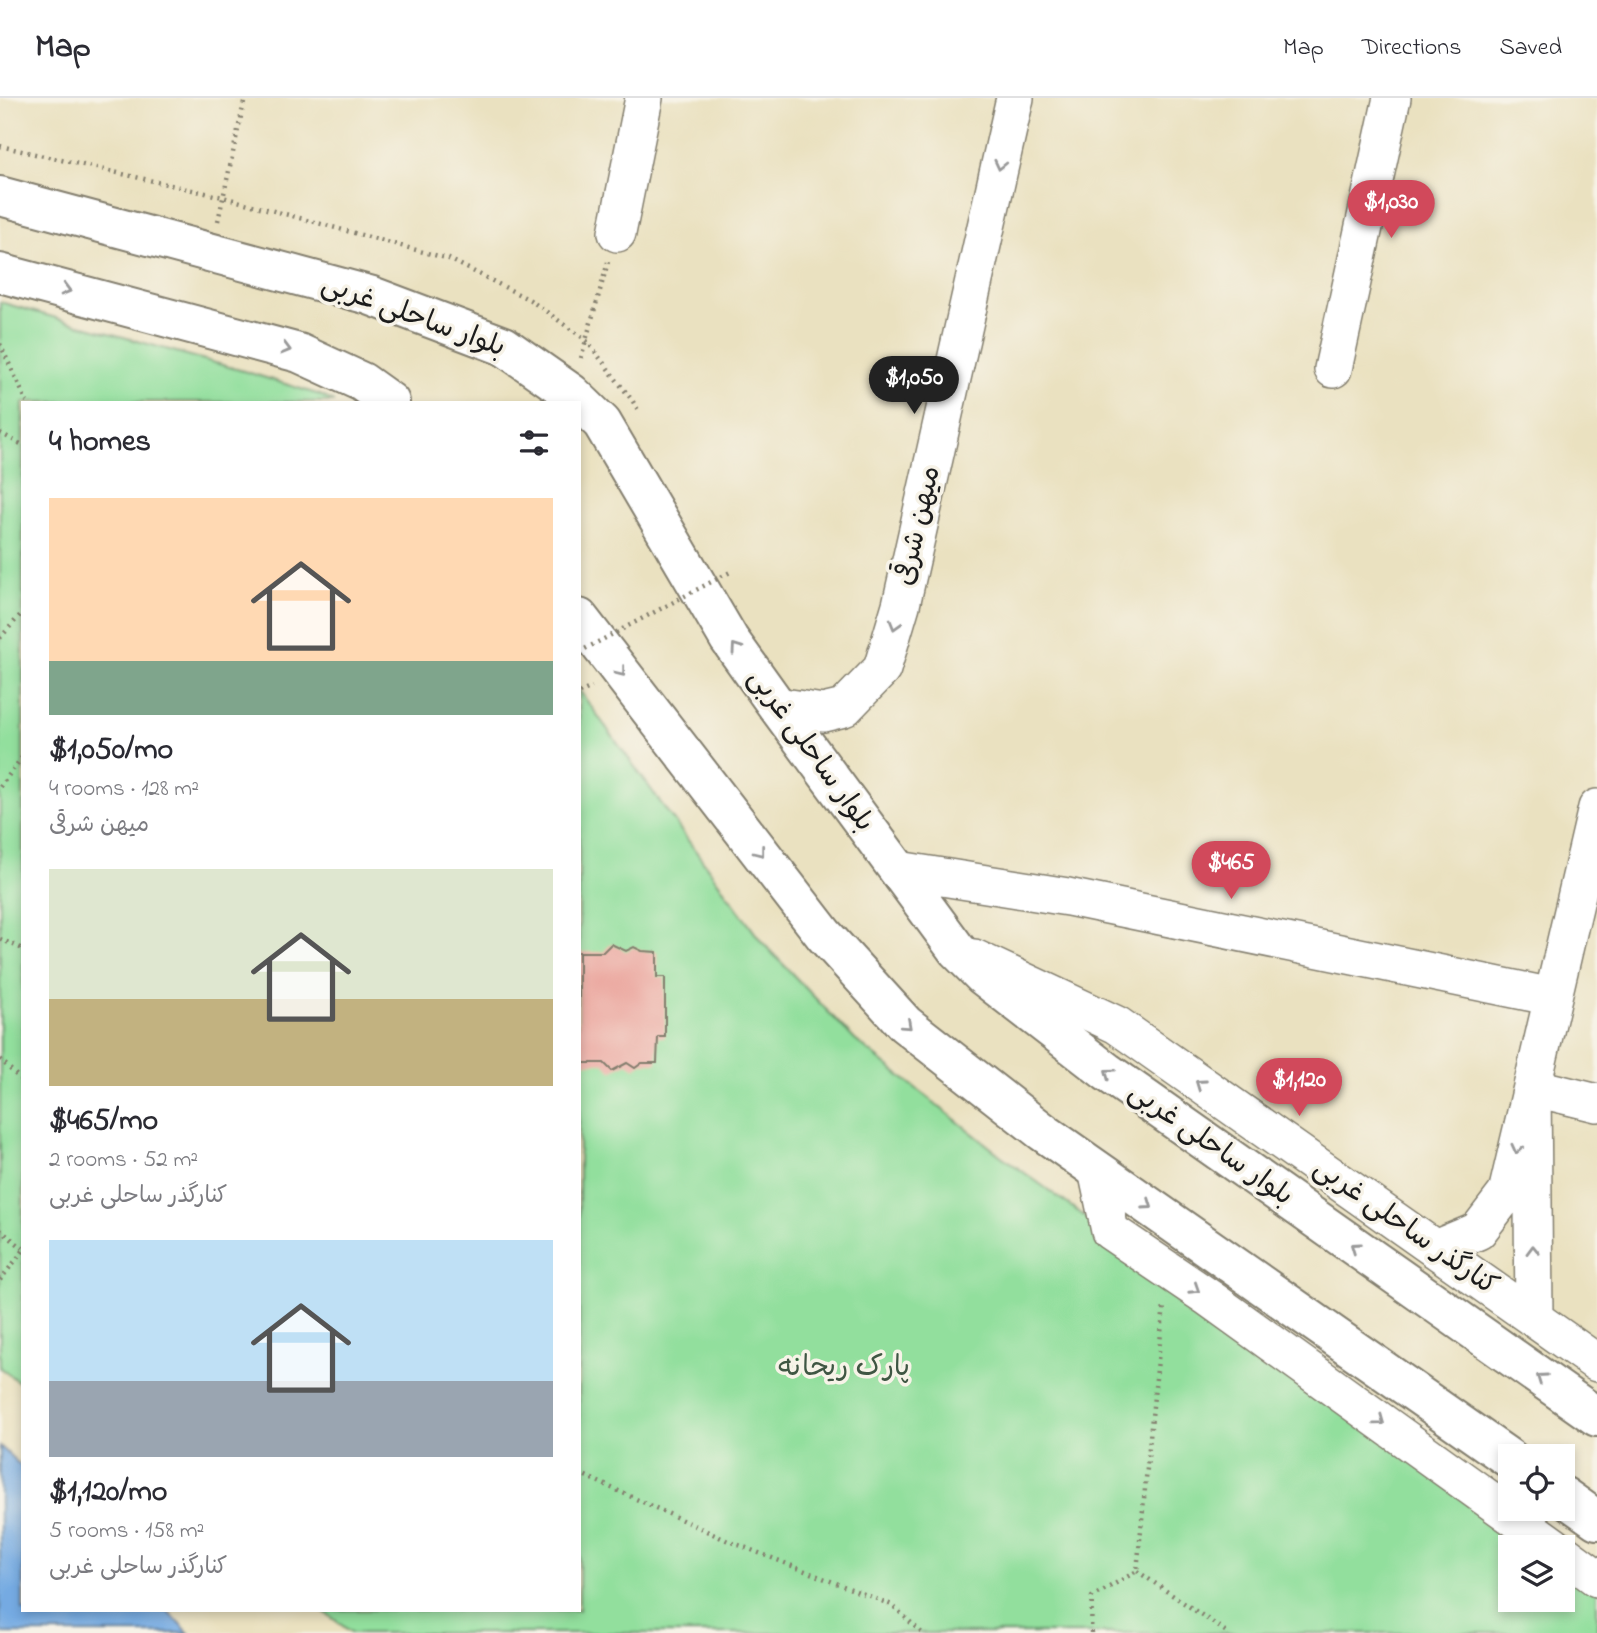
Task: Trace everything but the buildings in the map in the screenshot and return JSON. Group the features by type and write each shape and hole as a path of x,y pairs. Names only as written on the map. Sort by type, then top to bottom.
{"main road":[{"name":"بلوار ساحلی غربی","path":"0,195 369,295 504,346 579,401"},
{"path":"0,273 299,353 362,382 389,401"},
{"name":"بلوار ساحلی غربی","path":"581,403 602,423 729,639 957,950 983,976 1107,1072 1597,1417"},
{"path":"581,621 824,935 905,1024 1043,1132 1498,1451"},
{"path":"1575,1504 1597,1520"}],"street":[{"path":"617,233 645,98"},
{"name":"میهن شرقی","path":"777,706 823,713 844,708 882,669 904,592 1015,98"},
{"path":"1333,369 1392,98"},
{"path":"1435,1249 1478,1231 1507,1193 1597,808"},
{"path":"898,870 1068,897 1553,997"},
{"name":"کنارگذر ساحلی غربی","path":"957,950 1116,1025 1597,1363"},
{"path":"1532,1087 1597,1102"},
{"path":"1532,1087 1534,1318"},
{"path":"1097,1170 1110,1231 1209,1298 1538,1535"},
{"path":"1575,1561 1597,1577"}],"path":[{"path":"211,252 245,98"},
{"path":"571,393 617,233"},
{"path":"0,344 27,401"},
{"path":"0,433 21,444"},
{"path":"581,651 732,571"},
{"path":"0,638 21,614"},
{"path":"0,787 21,759"},
{"path":"0,939 21,948"},
{"path":"0,1059 21,1080"},
{"path":"0,1230 21,1248"},
{"path":"0,1280 21,1253"},
{"path":"1137,1571 1153,1395 1168,1271"},
{"path":"581,1473 726,1540 892,1605 922,1633"},
{"path":"1091,1633 1093,1597 1137,1571"},
{"path":"1137,1571 1228,1633"}],"green space":[{"path":"0,302 247,372 332,401 21,401 21,1384 0,1368"},
{"name":"پارک ریحانه","path":"581,693 761,941 855,1040 1000,1155 1498,1515 1498,1521 1506,1521 1525,1535 1498,1535 1498,1612 1575,1612 1575,1571 1597,1587 1597,1633 352,1633 325,1612 581,1612"}],"water":[{"path":"0,1446 21,1466 21,1612 169,1612 189,1633 0,1633"}]}
